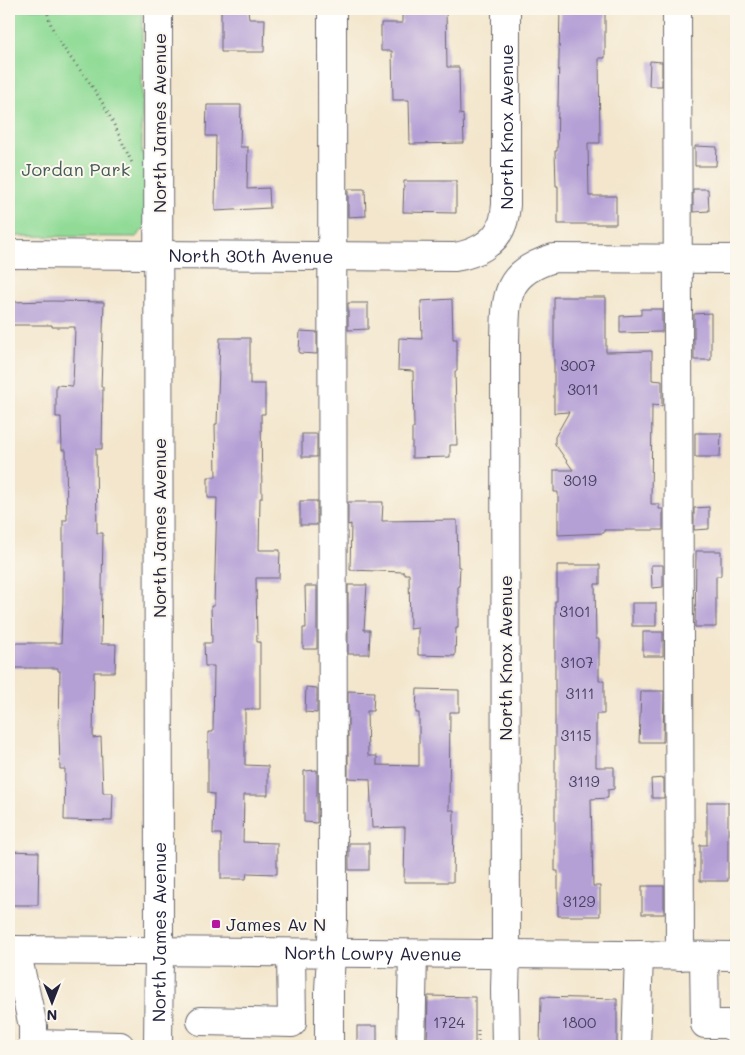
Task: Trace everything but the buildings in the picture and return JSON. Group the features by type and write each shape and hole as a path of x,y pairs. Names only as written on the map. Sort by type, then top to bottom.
{"street":[{"name":"North James Avenue","path":"158,9 158,1046"},
{"path":"329,1046 330,954 333,920 332,9"},
{"name":"North Knox Avenue","path":"490,242 503,224 506,205 506,9"},
{"path":"677,9 678,258 692,956 722,1028"},
{"name":"North 30th Avenue","path":"9,254 455,257 479,250 490,242"},
{"name":"North Knox Avenue","path":"506,1046 506,312 508,293 521,274 533,265 554,258 678,258"},
{"path":"678,258 736,259"},
{"path":"12,950 33,1026 33,1045 120,1046"},
{"name":"North Lowry Avenue","path":"12,950 736,956"},
{"path":"201,1022 292,1023 291,953"},
{"path":"412,1046 413,954"},
{"path":"636,1046 639,955"}],"path":[{"path":"46,9 53,30 63,47 94,88 132,164"}],"green space":[{"name":"Jordan Park","path":"9,9 142,9 142,153 149,162 150,222 136,237 9,236"}],"place":[{"name":"James Av N","path":"216,924"}]}
